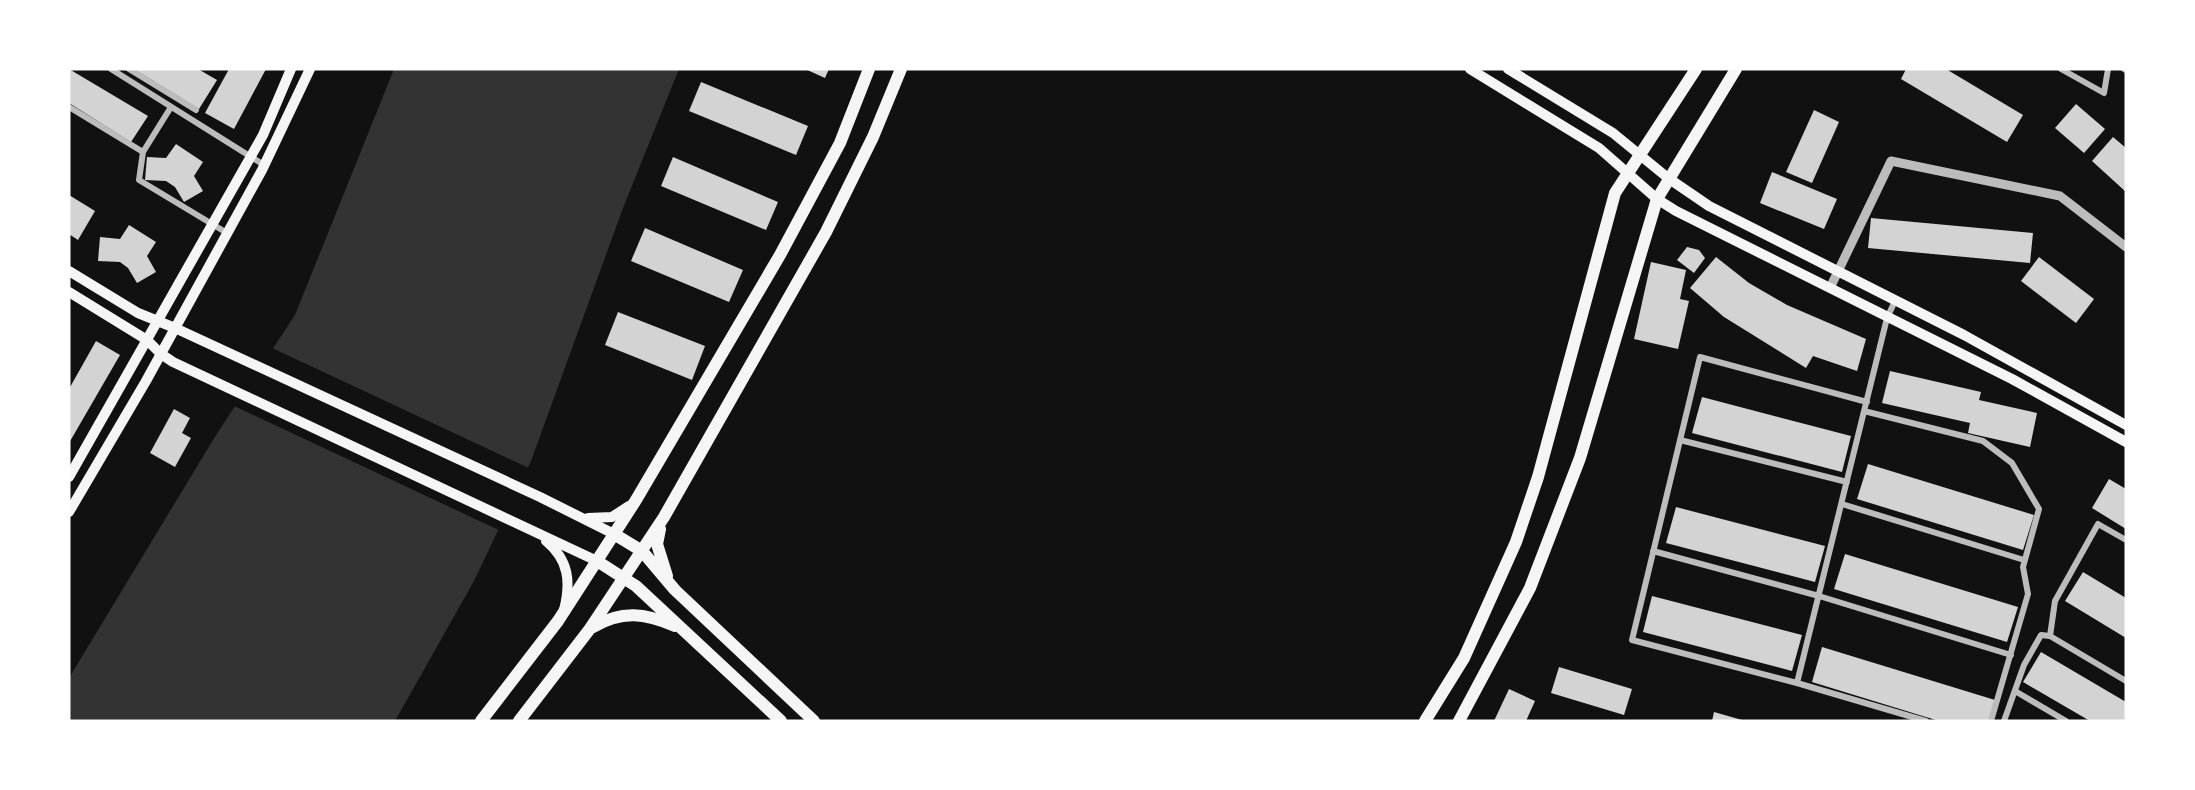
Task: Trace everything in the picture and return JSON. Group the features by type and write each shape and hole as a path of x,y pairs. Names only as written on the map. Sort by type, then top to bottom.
{"main road":[{"path":"69,477 263,135 291,69"},
{"path":"69,512 161,354 264,165 310,69"},
{"path":"481,721 563,614 636,500 780,255 840,143 869,69"},
{"path":"519,721 589,630 664,518 826,232 873,138 901,69"},
{"path":"1470,69 1599,148 1657,199 1887,318 2012,379 2126,442"},
{"path":"1508,69 1613,133 1668,178 1709,206 1896,301 2126,425"},
{"path":"1425,721 1464,658 1516,542 1538,477 1615,193 1696,69"},
{"path":"1458,721 1490,667 1539,566 1580,458 1657,199 1736,69"},
{"path":"69,271 155,322 175,328 540,497 614,534 627,544 642,551 675,590 814,721"},
{"path":"69,292 147,340 161,354 612,569 684,630 782,721"},
{"path":"582,518 612,517 621,513 636,500"},
{"path":"664,518 657,544 662,565 675,590"},
{"path":"527,527 556,549 565,563 569,580 563,614"},
{"path":"613,543 627,544 634,556 631,565 620,571 612,569 605,560 606,549 613,543"},
{"path":"589,630 605,620 632,613 647,616 684,630"}],"street":[{"path":"111,69 125,71 196,110"},
{"path":"2061,69 2104,93 2108,69"},
{"path":"125,71 171,107 264,165"},
{"path":"69,107 143,153"},
{"path":"171,107 143,153 139,180 227,232"},
{"path":"1830,288 1891,161 2060,196 2126,247"},
{"path":"1797,683 1887,318 1896,301"},
{"path":"1867,402 1700,357 1632,640 1797,683 1926,721"},
{"path":"1864,411 1983,441 2012,463 2038,509 2024,560 2023,571 2028,594 1991,721"},
{"path":"1680,440 1847,482"},
{"path":"1842,504 2024,560"},
{"path":"2050,636 2055,601 2098,524 2126,540"},
{"path":"1653,551 1819,596 2011,655"},
{"path":"2004,721 2033,644 2041,635 2050,636 2126,681"},
{"path":"2015,691 2066,721"}],"shaded area":[{"path":"394,69 679,69 623,208 531,461 474,581 395,721 69,721 69,678 216,435 295,315"}],"pier":[{"path":"270,347 531,469 501,531 232,405"}],"building":[{"path":"69,69 148,116 131,142 69,103"},
{"path":"134,69 198,69 217,80 199,109"},
{"path":"229,69 266,69 234,129 205,113"},
{"path":"805,69 829,69 825,78"},
{"path":"1906,69 1946,69 2023,115 2007,142 1901,79"},
{"path":"701,82 808,126 796,155 689,111"},
{"path":"2076,104 2105,129 2084,153 2055,128"},
{"path":"1814,110 1839,122 1812,183 1786,172"},
{"path":"2113,137 2126,148 2126,192 2092,161"},
{"path":"176,144 203,162 194,176 203,191 184,202 175,187 166,181 145,180 147,157 166,158"},
{"path":"673,157 778,202 766,230 661,186"},
{"path":"1772,172 1837,199 1824,229 1760,203"},
{"path":"69,195 95,211 78,240 69,234"},
{"path":"1871,218 2033,233 2030,263 1868,248"},
{"path":"129,225 156,242 147,256 156,272 137,283 128,268 120,262 98,261 100,237 120,239"},
{"path":"645,228 743,270 729,302 631,261"},
{"path":"1687,247 1699,250 1705,258 1694,273 1677,260"},
{"path":"1716,257 1749,283 1787,305 1866,339 1857,371 1813,356 1806,368 1724,317 1690,288"},
{"path":"2039,257 2094,299 2076,323 2021,281"},
{"path":"1651,262 1686,270 1680,299 1689,301 1678,349 1634,339"},
{"path":"618,312 705,346 692,380 605,345"},
{"path":"96,341 120,355 69,443 69,389"},
{"path":"1890,371 1981,392 1979,400 2037,413 2030,447 1968,433 1970,423 1882,403"},
{"path":"1702,397 1851,436 1842,472 1692,433"},
{"path":"174,409 190,418 182,433 191,438 175,467 150,453"},
{"path":"1868,464 2034,515 2023,550 1857,499"},
{"path":"2109,479 2126,489 2126,529 2092,508"},
{"path":"1676,507 1825,546 1815,582 1666,543"},
{"path":"1845,554 2018,607 2007,642 1834,589"},
{"path":"2083,572 2126,598 2126,638 2065,601"},
{"path":"1652,596 1802,635 1792,671 1643,632"},
{"path":"1822,647 1995,700 1989,721 1939,721 1812,682"},
{"path":"2041,652 2126,702 2126,721 2090,721 2023,682"},
{"path":"1559,667 1632,689 1624,715 1551,693"},
{"path":"1509,689 1535,701 1526,721 1494,721"},
{"path":"1714,712 1742,720 1742,721 1712,721"}]}
